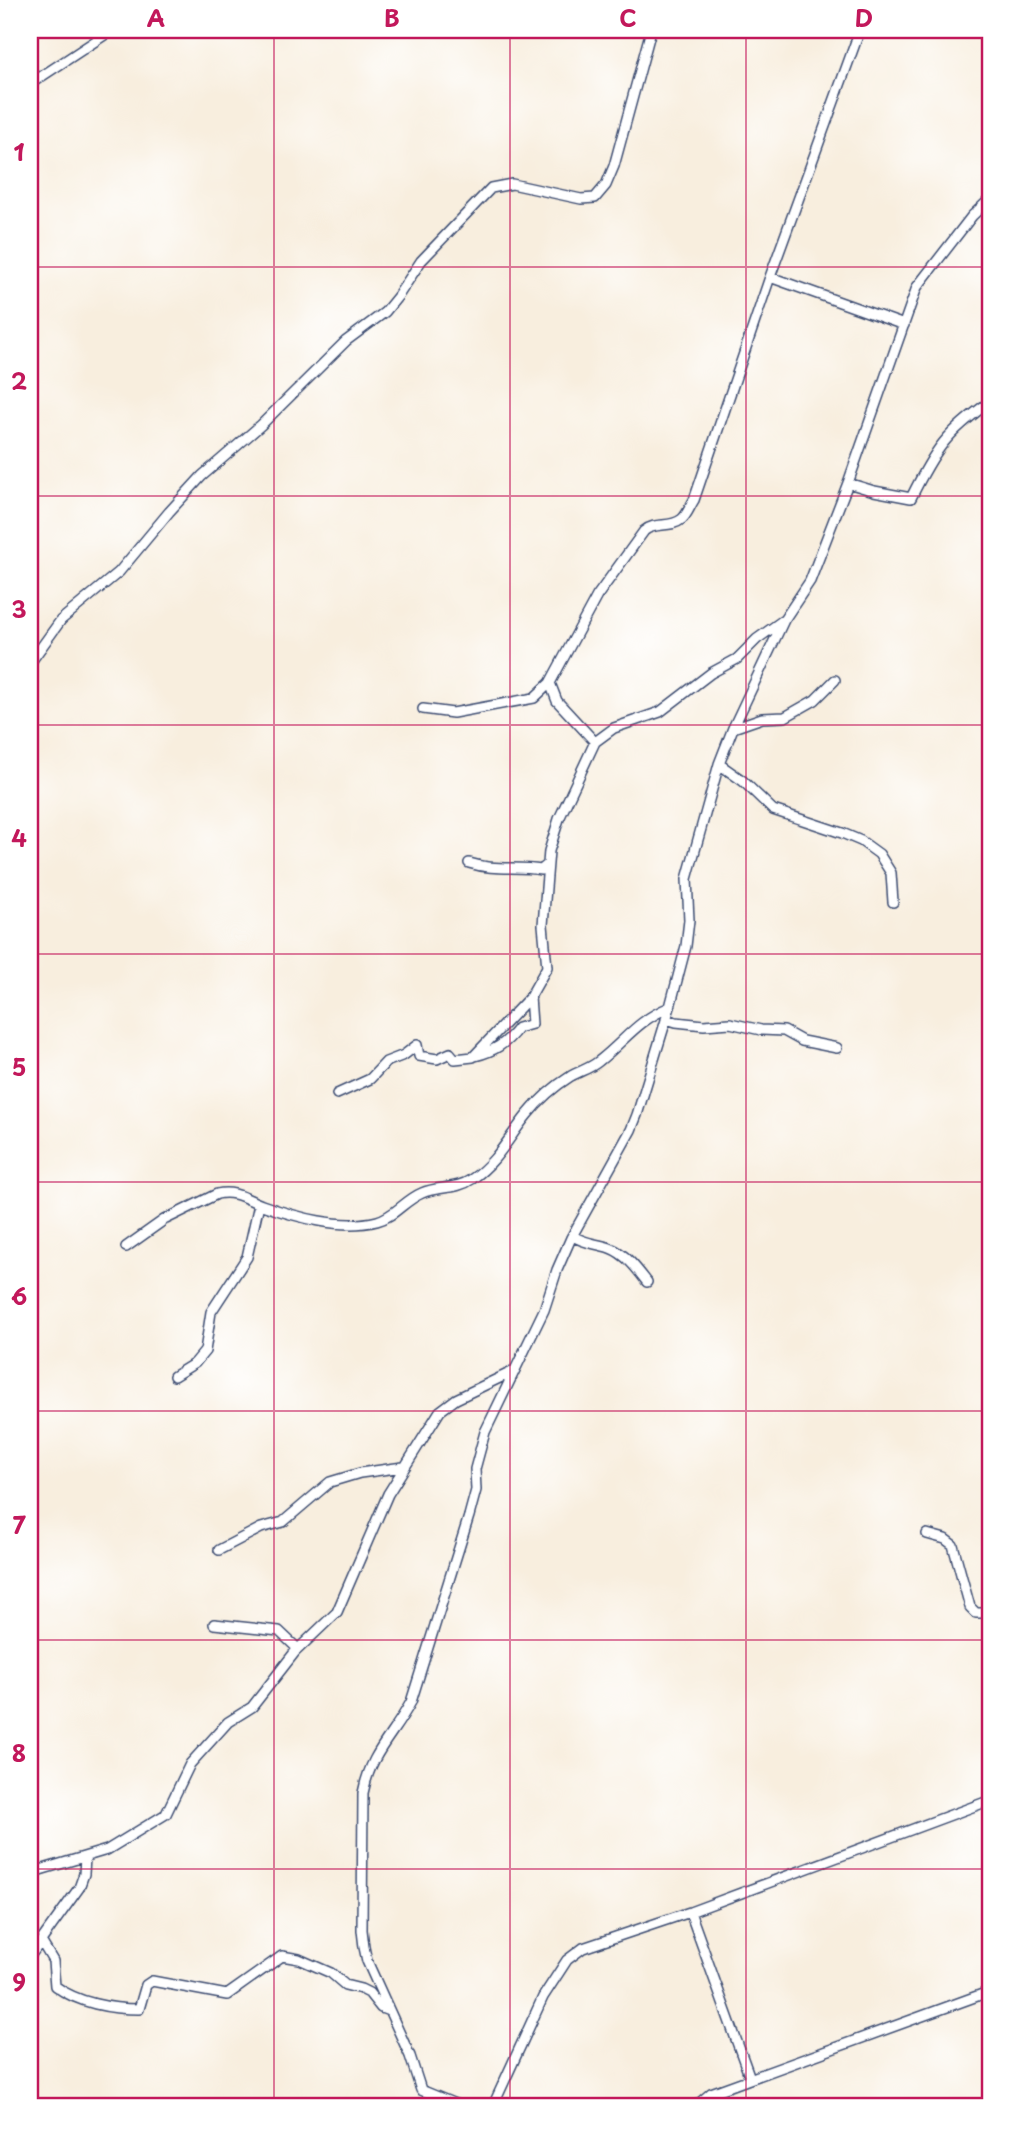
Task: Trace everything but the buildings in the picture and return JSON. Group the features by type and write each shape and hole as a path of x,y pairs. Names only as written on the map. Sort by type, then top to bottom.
{"street":[{"path":"30,84 112,30"},
{"path":"30,663 61,620 119,572 202,476 261,425 346,341 385,312 421,261 491,188 512,184 581,199 598,195 606,185 614,166 650,30"},
{"path":"423,709 453,713 534,698 550,683 597,596 644,531 653,525 669,525 683,519 694,500 770,277 860,30"},
{"path":"460,2106 421,2090 410,2056 367,1961 362,1930 365,1782 374,1756 411,1702 470,1516 476,1490 475,1469 485,1432 544,1310 557,1270 573,1236 631,1130 670,1007 685,946 689,920 687,878 691,861 719,764 733,728 784,620 810,582 917,287 972,216 991,198"},
{"path":"770,277 904,325"},
{"path":"848,483 911,498 932,456 947,436 991,401"},
{"path":"473,1057 530,997 547,967 543,925 547,865 559,819 595,742 614,728 660,712 711,673 737,659 757,639 784,620"},
{"path":"733,728 762,718 785,717 815,700 835,680"},
{"path":"550,683 556,701 595,742"},
{"path":"719,764 743,781 773,810 842,833 879,854 891,873 893,902"},
{"path":"470,863 507,870 541,870 547,865"},
{"path":"337,1094 370,1079 386,1062 404,1055 417,1045 419,1056 437,1059 450,1053 455,1059 493,1052 511,1038 518,1028 532,1024 530,997"},
{"path":"126,1247 164,1220 217,1194 232,1192 259,1204 315,1219 365,1223 379,1221 424,1192 470,1181 497,1157 528,1114 552,1089 570,1076 597,1063 632,1029 651,1015 670,1007"},
{"path":"666,1019 704,1025 730,1023 761,1030 784,1031 802,1041 837,1048"},
{"path":"174,1376 195,1363 205,1351 211,1312 247,1257 259,1204"},
{"path":"573,1236 583,1243 612,1249 635,1265 647,1282"},
{"path":"30,1873 85,1857 123,1842 166,1814 190,1764 228,1722 252,1706 298,1649 337,1612 388,1494 403,1467 446,1405 514,1371"},
{"path":"219,1550 261,1528 283,1522 330,1482 360,1473 403,1467"},
{"path":"927,1534 945,1539 953,1545 970,1607 976,1613 991,1613"},
{"path":"214,1624 279,1631 298,1649"},
{"path":"493,2106 543,1997 567,1960 583,1948 690,1912 991,1800"},
{"path":"30,1956 79,1888 84,1874 85,1857"},
{"path":"690,1912 750,2078"},
{"path":"41,1941 53,1961 55,1986 63,1992 113,2009 139,2009 146,1985 152,1981 227,1995 282,1956 299,1959 331,1973 345,1986 369,1993 381,2008 389,2011"},
{"path":"696,2106 711,2093 991,1991"}]}
